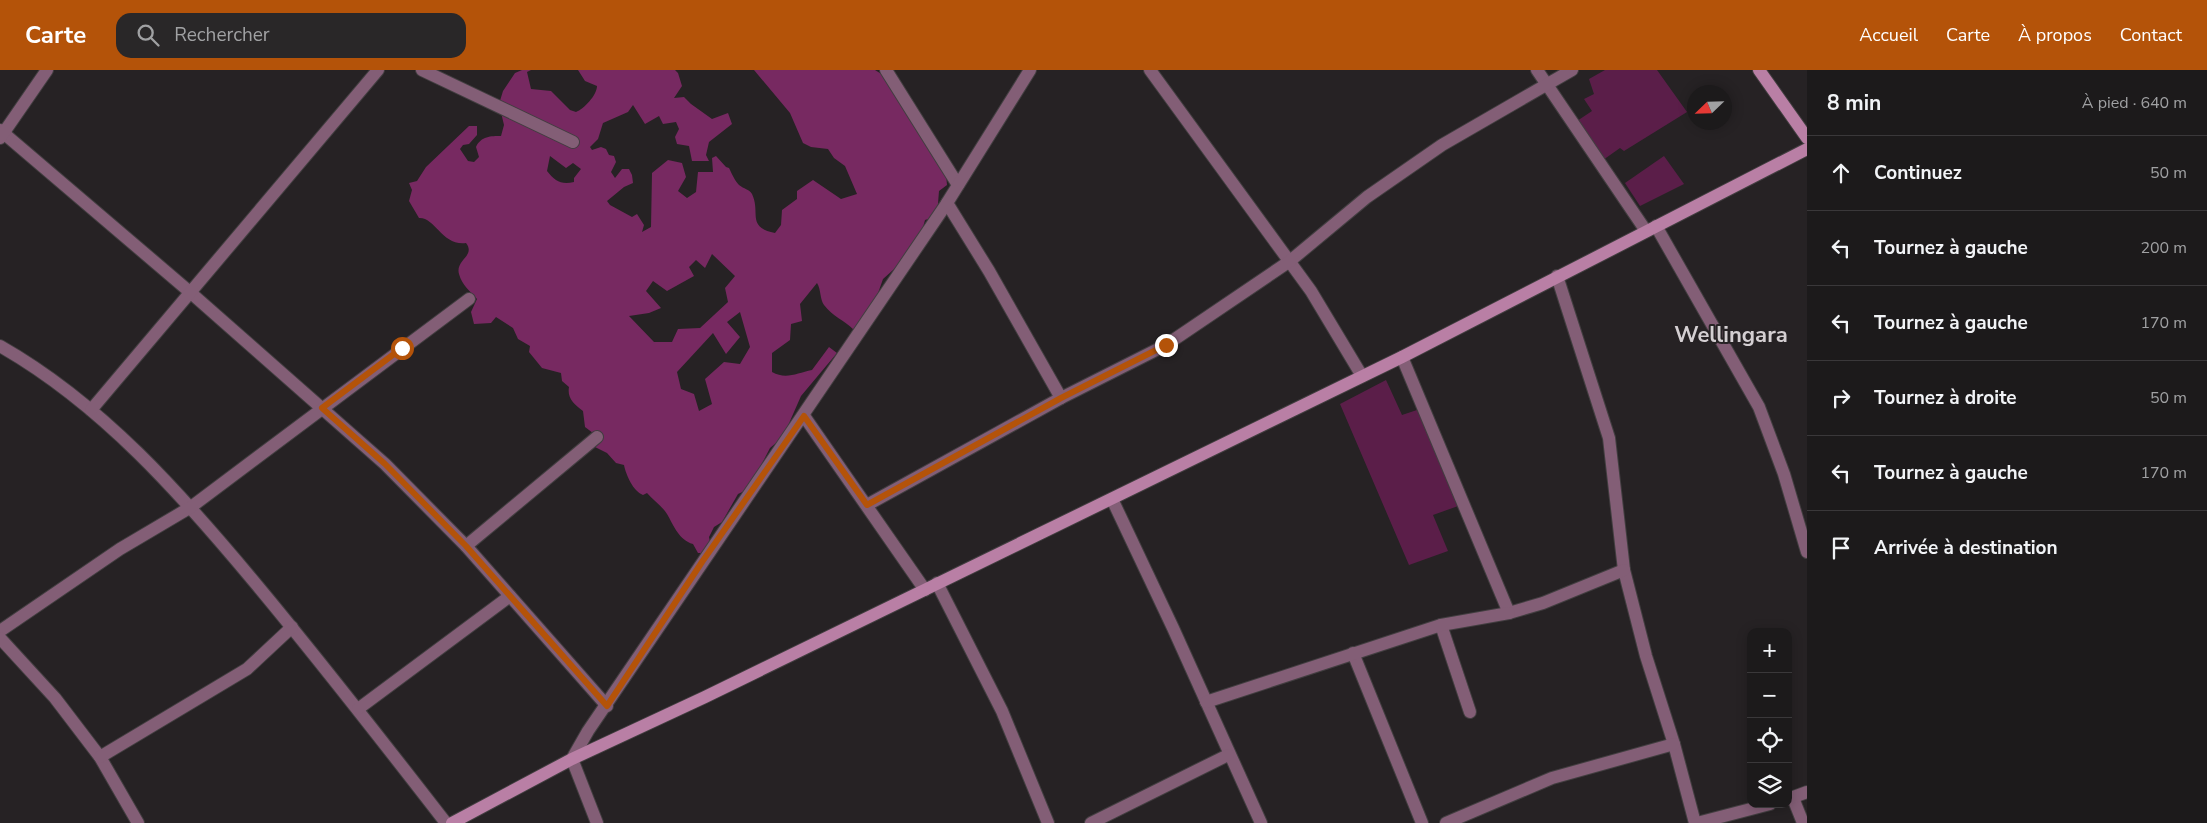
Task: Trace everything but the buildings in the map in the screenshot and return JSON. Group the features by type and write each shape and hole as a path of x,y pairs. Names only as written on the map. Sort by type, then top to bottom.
{"street":[{"path":"47,70 1,134 191,293 385,464 466,546 607,706"},
{"path":"91,410 378,70"},
{"path":"422,70 573,142"},
{"path":"886,70 958,186"},
{"path":"572,759 702,562 804,416 947,203 1030,70"},
{"path":"1150,70 1311,291 1362,376"},
{"path":"1536,70 1651,228 1758,407 1784,474 1807,552"},
{"path":"867,505 1061,398 1166,345 1290,261 1367,197 1434,150 1572,70"},
{"path":"1759,70 1807,138"},
{"path":"452,823 572,759 1402,357 1807,149"},
{"path":"947,203 989,270 1061,398"},
{"path":"1557,276 1610,438 1624,570 1646,656 1674,744 1696,823 1754,808"},
{"path":"0,631 120,549 191,507 469,298"},
{"path":"0,346 48,376 91,410 191,507 292,627 446,823"},
{"path":"1402,357 1510,613"},
{"path":"804,416 867,505 931,586 1002,711 1048,823"},
{"path":"466,546 597,438"},
{"path":"1112,499 1206,702 1228,755 1261,823"},
{"path":"1206,702 1441,625 1510,613 1543,603 1624,570"},
{"path":"358,710 510,596"},
{"path":"1441,625 1470,712"},
{"path":"100,757 247,669 292,627"},
{"path":"0,638 55,698 100,757 138,823"},
{"path":"1353,653 1422,823"},
{"path":"1446,823 1552,778 1674,744"},
{"path":"1090,823 1228,755"},
{"path":"572,759 597,823"},
{"path":"1792,799 1807,792"},
{"path":"1792,801 1802,823"}],"shaded area":[{"path":"522,70 531,70 527,72 531,89 551,91 570,110 576,112 590,101 597,86 585,81 578,70 675,70 678,73 682,86 674,98 684,97 712,119 728,113 732,124 709,142 706,155 709,161 692,161 689,146 677,144 675,137 679,129 676,122 663,124 659,116 645,124 633,105 628,112 603,123 598,139 590,147 592,150 601,147 606,149 609,155 614,156 616,162 611,172 615,178 622,169 629,169 633,183 624,187 607,201 610,205 632,217 637,214 644,225 642,232 651,227 652,173 668,160 682,163 686,177 678,191 687,198 696,192 698,172 713,172 712,158 716,156 729,168 739,185 752,194 757,223 760,227 775,233 781,225 782,210 797,199 797,191 813,180 841,199 857,194 845,166 834,158 828,149 811,147 803,143 790,113 754,70 875,70 883,75 946,174 947,185 939,191 937,216 925,220 922,231 902,262 883,279 877,296 861,318 861,328 854,330 827,309 823,303 817,283 800,304 802,321 791,324 790,340 772,353 772,372 787,376 812,370 829,347 837,353 801,396 783,437 770,448 757,473 753,487 738,494 722,522 714,527 709,537 711,547 707,553 698,553 693,544 680,536 660,506 647,493 643,495 636,490 628,478 624,465 616,463 607,453 595,447 593,433 585,427 583,411 570,398 569,387 562,381 561,373 542,368 529,352 530,346 518,339 513,328 496,317 491,323 474,324 471,312 477,299 466,288 459,274 460,265 469,251 466,243 458,243 451,240 430,222 419,218 409,201 412,190 409,183 417,181 426,167 469,126 477,126 477,135 469,144 463,145 460,149 468,161 474,162 479,157 476,147 483,139 501,136 504,125 499,104 503,91 515,73","holes":["550,156 566,168 573,163 581,169 574,178 574,182 569,183 556,180 547,171","712,254 735,276 725,288 728,302 700,328 678,329 672,342 654,342 629,316 649,313 661,308 646,291 653,281 667,291 694,276 689,267 696,260 705,268","740,312 750,347 740,364 724,362 705,379 712,404 699,411 694,394 681,389 677,372 713,333 726,354 740,337 727,322"]},
{"path":"1605,70 1657,70 1687,112 1624,151 1620,148 1603,160 1577,121 1592,111 1584,99 1594,94 1589,79"},
{"path":"1664,156 1684,184 1640,206 1625,183"},
{"path":"1386,380 1402,415 1420,409 1461,505 1433,515 1448,551 1409,565 1340,404"}],"district":[{"name":"Wellingara","path":"1731,335"}],"route":[{"path":"402,348 322,408 385,464 466,546 607,706 702,562 804,416 867,505 1061,398 1166,345"}]}
